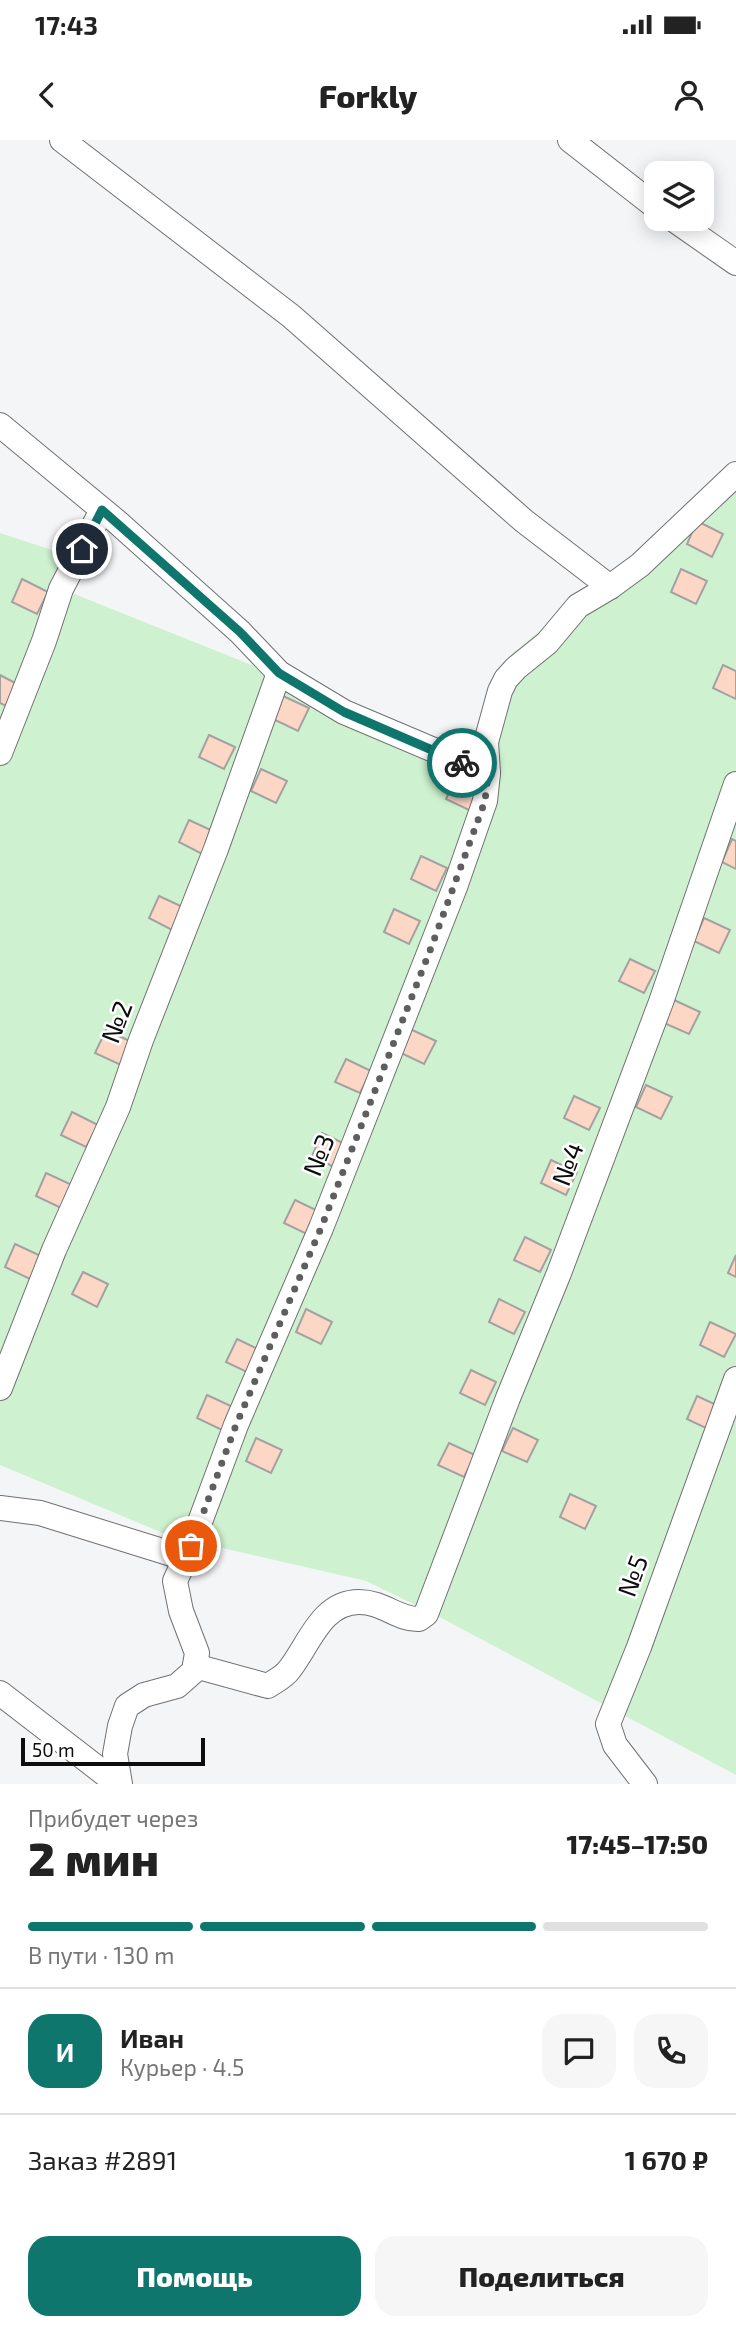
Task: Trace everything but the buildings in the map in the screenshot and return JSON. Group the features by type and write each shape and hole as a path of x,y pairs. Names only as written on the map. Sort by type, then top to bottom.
{"street":[{"path":"62,140 291,316 524,521 610,587"},
{"path":"570,140 644,198"},
{"path":"690,231 736,263"},
{"path":"0,425 102,510 240,632 279,673 344,712 488,777"},
{"name":"№3","path":"195,1666 197,1653 181,1611 175,1581 191,1546 236,1425 306,1265 378,1086 454,887 485,801 488,777 486,742 500,691 506,679 529,656 547,643 578,606 640,565 736,474"},
{"path":"0,753 44,641 61,589 102,510"},
{"name":"№2","path":"0,1388 54,1250 118,1107 141,1040 221,838 279,673"},
{"name":"№4","path":"195,1666 268,1686 288,1673 314,1631 335,1608 349,1602 364,1602 380,1604 409,1620 419,1619 426,1614 657,1014 736,784"},
{"name":"№5","path":"645,1784 615,1745 608,1724 639,1647 736,1380"},
{"path":"0,1508 40,1513 175,1555 191,1546"},
{"path":"119,1784 115,1754 127,1706 144,1695 177,1686 194,1671 195,1666"},
{"path":"0,1693 119,1784"}],"green space":[{"path":"736,466 736,1775 430,1612 366,1581 170,1536 0,1465 0,533 61,553 62,589 259,668 477,778 493,695 512,654 556,617 620,586"}],"way so far":[{"path":"191,1546 236,1425 301,1277 378,1086 485,801 488,773 462,763"}],"route":[{"path":"82,549 102,510 240,632 279,673 344,712 462,763"}]}
